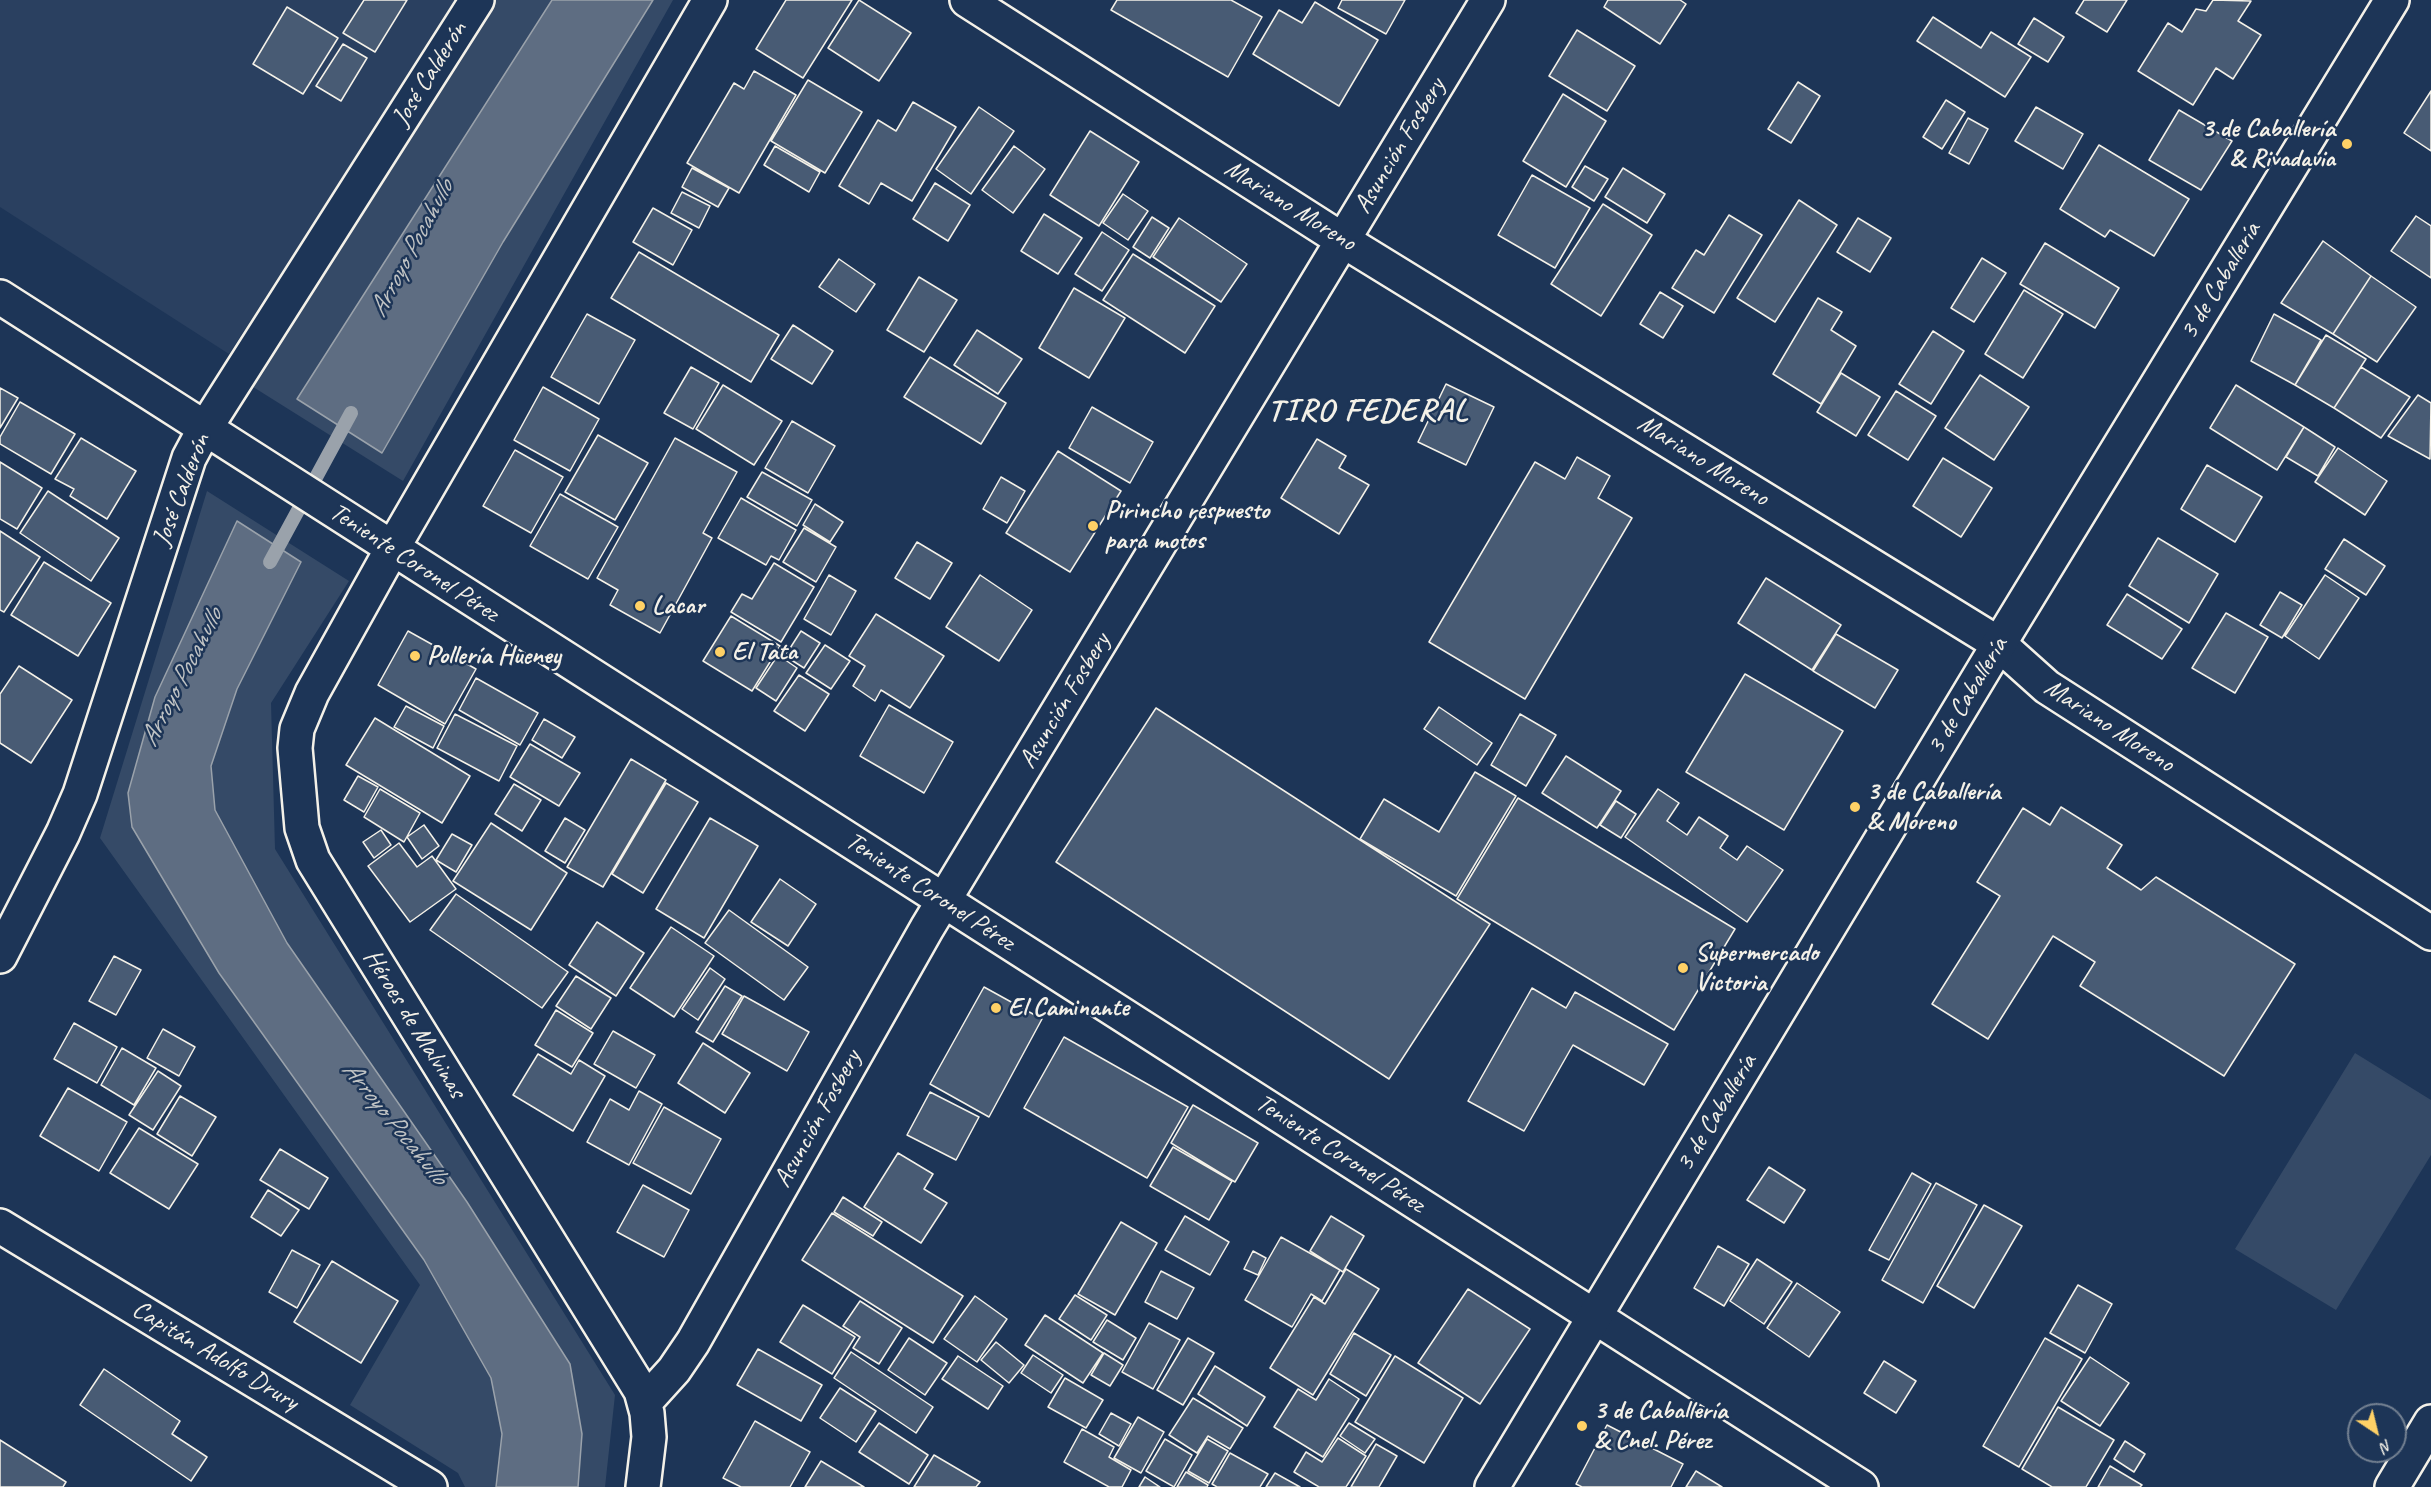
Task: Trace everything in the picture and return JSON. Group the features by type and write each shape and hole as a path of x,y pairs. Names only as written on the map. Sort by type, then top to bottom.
{"street":[{"name":"José Calderón","path":"0,956 63,833 80,794 177,490 204,429 477,0"},
{"path":"392,549 710,0"},
{"name":"Mariano Moreno","path":"967,0 1344,241 1999,644 2047,687 2431,933"},
{"name":"Asunción Fosbery","path":"645,1402 674,1370 698,1334 943,901 1488,0"},
{"name":"3 de Caballería","path":"1492,1487 1999,644 2392,0"},
{"name":"Teniente Coronel Pérez","path":"0,297 259,465 1861,1487"},
{"name":"Héroes de Malvinas","path":"392,549 312,693 297,729 296,767 300,812 307,845 321,875 630,1369 645,1402 649,1437 643,1487"},
{"name":"Capitán Adolfo Drury","path":"0,1226 430,1487"},
{"path":"2392,1487 2431,1422"}],"shaded area":[{"path":"0,0 457,0 229,354 0,207"},
{"path":"491,0 673,0 403,481 250,385"},
{"path":"207,491 349,581 271,703 275,849 615,1395 605,1487 465,1487 458,1473 350,1405 420,1285 100,838"},
{"path":"2355,1053 2431,1100 2431,1155 2336,1310 2235,1249"}],"water":[{"path":"552,0 653,0 503,242 382,453 297,399"},
{"path":"237,521 301,562 237,689 211,766 215,810 287,943 467,1202 570,1364 582,1434 578,1487 496,1487 502,1434 491,1378 424,1260 219,973 132,827 128,793 155,697"}],"building":[{"path":"364,0 407,0 375,52 343,33"},
{"path":"786,0 852,0 803,78 756,49"},
{"path":"859,0 911,33 879,81 828,48"},
{"path":"1117,0 1231,0 1262,17 1228,77 1111,10"},
{"path":"1342,0 1405,0 1386,34 1338,8"},
{"path":"1608,0 1680,0 1686,4 1660,44 1604,7"},
{"path":"2084,0 2127,0 2107,32 2076,13"},
{"path":"2213,0 2251,1 2238,21 2261,35 2233,79 2216,68 2193,105 2138,71 2168,23 2182,32 2196,9 2206,11"},
{"path":"1315,2 1378,40 1339,106 1253,54 1279,10 1302,23"},
{"path":"287,7 338,38 303,94 253,64"},
{"path":"1933,17 1981,48 1991,32 2031,57 2005,97 1917,41"},
{"path":"2034,18 2064,37 2048,62 2018,44"},
{"path":"1577,30 1635,66 1607,111 1549,76"},
{"path":"343,44 367,58 341,101 316,86"},
{"path":"754,71 796,95 739,193 687,163 734,83 744,89"},
{"path":"808,80 862,112 825,173 771,141"},
{"path":"1798,82 1820,96 1791,143 1768,129"},
{"path":"2431,91 2431,151 2404,133"},
{"path":"1563,94 1606,121 1566,187 1523,161"},
{"path":"1946,100 1965,112 1942,149 1923,137"},
{"path":"913,102 956,127 912,201 881,183 869,204 839,186 878,120 896,131"},
{"path":"979,107 1014,131 971,194 936,169"},
{"path":"2036,107 2083,134 2063,169 2015,141"},
{"path":"2179,110 2232,141 2201,190 2149,160"},
{"path":"1968,118 1988,129 1969,164 1949,153"},
{"path":"1090,131 1139,162 1099,226 1050,195"},
{"path":"2099,145 2189,199 2154,256 2110,230 2105,237 2060,209"},
{"path":"775,146 820,172 809,192 764,165"},
{"path":"1014,146 1045,169 1013,213 982,190"},
{"path":"1585,166 1608,179 1594,201 1572,187"},
{"path":"692,168 729,188 718,207 682,187"},
{"path":"1623,168 1665,194 1647,223 1605,197"},
{"path":"1532,175 1590,208 1555,268 1498,235"},
{"path":"935,183 970,205 948,241 913,219"},
{"path":"682,192 710,206 699,228 671,213"},
{"path":"1123,194 1148,211 1128,240 1103,223"},
{"path":"1799,200 1837,225 1775,322 1737,298"},
{"path":"1603,204 1652,235 1601,316 1551,284"},
{"path":"653,208 692,230 673,265 633,242"},
{"path":"1044,214 1082,238 1058,274 1021,251"},
{"path":"1729,215 1762,235 1714,313 1672,288 1696,250 1704,255"},
{"path":"2416,216 2431,226 2431,278 2391,251"},
{"path":"1152,217 1169,228 1150,258 1133,247"},
{"path":"1179,218 1247,264 1221,302 1153,257"},
{"path":"1858,218 1891,238 1870,272 1837,252"},
{"path":"1102,232 1129,250 1102,291 1075,274"},
{"path":"2323,241 2371,276 2333,334 2281,303"},
{"path":"2045,243 2119,288 2095,328 2020,284"},
{"path":"639,252 779,335 751,382 611,298"},
{"path":"1133,254 1215,306 1185,353 1103,300"},
{"path":"1982,258 2006,273 1974,322 1951,308"},
{"path":"839,259 875,284 856,312 819,287"},
{"path":"2371,276 2416,307 2377,362 2333,334"},
{"path":"919,277 957,300 924,352 887,330"},
{"path":"1074,288 1125,318 1089,378 1039,348"},
{"path":"2024,290 2063,314 2023,378 1985,354"},
{"path":"1660,292 1683,306 1663,338 1640,324"},
{"path":"1818,298 1842,312 1831,330 1856,346 1821,404 1773,374"},
{"path":"587,314 635,340 599,404 551,377"},
{"path":"2274,314 2321,340 2295,385 2251,361"},
{"path":"793,325 833,351 812,384 771,359"},
{"path":"977,330 1022,359 998,394 954,365"},
{"path":"1933,331 1964,351 1931,404 1899,384"},
{"path":"2326,335 2366,359 2334,408 2295,385"},
{"path":"930,357 1006,403 981,444 904,397"},
{"path":"691,367 719,383 693,429 664,413"},
{"path":"2361,367 2410,397 2381,438 2334,408"},
{"path":"1841,373 1880,397 1856,436 1817,412"},
{"path":"1980,375 2029,407 1994,460 1945,428"},
{"path":"1446,384 1494,407 1466,465 1418,442"},
{"path":"723,385 782,421 754,465 696,429"},
{"path":"2236,385 2304,427 2277,470 2210,428"},
{"path":"543,387 599,419 570,471 514,440"},
{"path":"0,388 18,398 0,428"},
{"path":"1896,391 1936,416 1908,460 1868,435"},
{"path":"2418,395 2431,403 2430,459 2388,436"},
{"path":"20,402 75,434 51,474 0,444 0,437"},
{"path":"1092,407 1153,442 1130,483 1069,448"},
{"path":"792,421 835,446 808,493 765,468"},
{"path":"2304,427 2335,447 2318,476 2286,457"},
{"path":"598,435 648,463 615,520 565,492"},
{"path":"81,438 136,471 107,519 70,496 74,489 55,479"},
{"path":"675,438 737,472 703,533 712,538 660,633 610,605 618,590 597,578"},
{"path":"1317,439 1346,456 1339,468 1369,485 1339,534 1281,498"},
{"path":"2338,448 2387,481 2365,515 2315,482"},
{"path":"515,450 563,477 531,533 483,506"},
{"path":"1058,451 1121,491 1070,572 1006,533"},
{"path":"1577,457 1610,476 1598,498 1632,518 1525,699 1429,642 1535,462 1565,479"},
{"path":"1943,458 1992,488 1961,537 1913,506"},
{"path":"0,462 42,488 17,529 0,519"},
{"path":"2207,465 2262,497 2235,542 2181,509"},
{"path":"762,472 812,500 797,526 747,497"},
{"path":"1001,477 1025,491 1007,523 983,509"},
{"path":"48,491 119,538 91,581 20,533"},
{"path":"560,494 618,527 588,579 530,546"},
{"path":"741,498 796,530 779,560 771,556 766,565 718,538"},
{"path":"815,504 843,522 830,542 803,525"},
{"path":"804,528 836,547 816,582 783,562"},
{"path":"0,531 40,557 4,612 0,610"},
{"path":"2158,538 2218,574 2189,623 2129,586"},
{"path":"2344,539 2385,566 2366,595 2325,569"},
{"path":"917,542 952,563 930,599 895,578"},
{"path":"44,562 111,603 78,656 11,615"},
{"path":"774,563 814,587 781,642 731,612 742,594 752,599"},
{"path":"829,575 856,591 831,635 804,619"},
{"path":"980,575 1032,610 999,661 946,627"},
{"path":"2325,575 2359,598 2319,659 2285,636"},
{"path":"1766,578 1841,625 1812,670 1738,623"},
{"path":"2280,592 2302,605 2282,638 2260,625"},
{"path":"2127,594 2182,629 2162,659 2107,625"},
{"path":"2226,613 2268,637 2235,693 2192,668"},
{"path":"876,614 944,656 910,708 881,690 875,701 853,686 865,666 849,656"},
{"path":"731,616 780,646 752,691 703,661"},
{"path":"408,631 476,669 445,724 378,685"},
{"path":"801,631 820,643 804,668 785,656"},
{"path":"1836,634 1898,670 1875,708 1813,671"},
{"path":"825,645 850,661 831,689 806,673"},
{"path":"778,655 797,668 776,701 756,688"},
{"path":"19,666 72,700 31,763 0,743 0,694"},
{"path":"1745,674 1843,731 1784,830 1686,772"},
{"path":"799,675 829,694 805,731 774,711"},
{"path":"476,678 538,713 520,745 459,710"},
{"path":"889,705 953,742 924,793 860,756"},
{"path":"406,706 444,726 433,748 394,727"},
{"path":"1439,707 1492,743 1477,765 1424,729"},
{"path":"1156,708 1490,924 1389,1079 1056,862"},
{"path":"455,714 517,746 499,781 437,748"},
{"path":"1520,714 1556,735 1526,786 1491,765"},
{"path":"375,718 470,776 442,823 346,765"},
{"path":"544,719 575,737 562,758 532,740"},
{"path":"530,744 580,773 559,806 510,777"},
{"path":"1566,756 1621,791 1597,828 1542,793"},
{"path":"631,759 666,780 603,887 567,867"},
{"path":"1475,772 1516,796 1456,896 1360,839 1384,799 1439,832"},
{"path":"358,776 378,787 364,812 344,800"},
{"path":"666,783 698,802 643,893 612,874"},
{"path":"514,784 541,800 522,831 495,814"},
{"path":"380,789 420,813 404,842 364,817"},
{"path":"1658,789 1679,803 1667,821 1687,835 1699,817 1728,836 1720,848 1737,860 1747,846 1783,870 1747,922 1625,837"},
{"path":"1518,798 1735,929 1674,1030 1457,899"},
{"path":"1616,801 1636,814 1621,838 1600,825"},
{"path":"2061,807 2122,845 2107,868 2141,890 2156,877 2295,964 2224,1076 2080,986 2095,962 2053,936 1988,1039 1932,1004 2000,896 1977,882 2023,808 2050,825"},
{"path":"565,818 585,830 565,863 545,851"},
{"path":"710,818 758,846 704,938 656,909"},
{"path":"491,823 567,873 531,930 453,881"},
{"path":"424,825 439,846 422,859 407,837"},
{"path":"381,830 391,845 374,858 363,842"},
{"path":"452,834 472,845 456,872 436,860"},
{"path":"399,843 417,867 432,856 456,889 410,922 368,866"},
{"path":"780,879 816,904 788,946 751,922"},
{"path":"456,894 568,972 542,1008 430,930"},
{"path":"729,910 808,967 784,1000 705,943"},
{"path":"597,922 644,953 616,996 569,965"},
{"path":"671,927 714,956 674,1017 630,988"},
{"path":"114,956 141,970 116,1015 89,1001"},
{"path":"710,968 725,979 698,1020 682,1009"},
{"path":"576,976 611,998 591,1029 556,1006"},
{"path":"725,986 742,996 713,1042 696,1032"},
{"path":"984,987 1042,1019 989,1117 930,1084"},
{"path":"1532,988 1566,1008 1575,992 1668,1044 1644,1085 1573,1045 1524,1131 1468,1101"},
{"path":"744,996 809,1032 787,1071 722,1034"},
{"path":"556,1010 593,1033 572,1067 535,1045"},
{"path":"74,1023 117,1047 97,1083 54,1059"},
{"path":"163,1029 195,1047 179,1076 147,1058"},
{"path":"613,1031 655,1055 636,1088 594,1064"},
{"path":"1064,1037 1188,1107 1147,1178 1024,1108"},
{"path":"703,1043 750,1073 725,1113 678,1083"},
{"path":"122,1048 156,1068 134,1105 101,1085"},
{"path":"538,1054 571,1074 579,1060 605,1076 573,1131 513,1095"},
{"path":"158,1071 181,1086 153,1130 129,1115"},
{"path":"68,1088 127,1122 99,1171 40,1136"},
{"path":"639,1091 662,1104 629,1165 587,1142 610,1099 629,1110"},
{"path":"930,1092 979,1117 956,1160 907,1135"},
{"path":"180,1096 216,1117 192,1156 157,1134"},
{"path":"1193,1105 1258,1143 1235,1182 1171,1143"},
{"path":"664,1107 721,1139 691,1194 633,1163"},
{"path":"139,1128 198,1164 169,1209 110,1173"},
{"path":"1173,1147 1232,1181 1209,1220 1150,1186"},
{"path":"280,1149 328,1178 309,1209 260,1180"},
{"path":"898,1153 933,1174 924,1189 947,1203 921,1243 864,1207"},
{"path":"1769,1167 1805,1190 1784,1223 1747,1200"},
{"path":"1912,1173 1931,1184 1889,1260 1869,1250"},
{"path":"1936,1183 1977,1205 1923,1303 1882,1280"},
{"path":"643,1185 689,1210 664,1257 617,1232"},
{"path":"268,1190 299,1210 281,1236 251,1217"},
{"path":"843,1197 882,1222 873,1236 834,1212"},
{"path":"1984,1205 2022,1226 1974,1308 1937,1286"},
{"path":"832,1213 963,1296 933,1343 802,1260"},
{"path":"1185,1216 1229,1242 1210,1275 1165,1250"},
{"path":"1331,1216 1364,1236 1343,1272 1310,1251"},
{"path":"1121,1222 1157,1243 1115,1315 1078,1294"},
{"path":"1281,1237 1340,1270 1322,1301 1311,1294 1292,1327 1245,1300"},
{"path":"1718,1246 1749,1264 1724,1306 1694,1288"},
{"path":"292,1250 320,1265 297,1308 269,1292"},
{"path":"1253,1251 1266,1258 1258,1275 1244,1269"},
{"path":"1757,1259 1792,1282 1764,1324 1730,1301"},
{"path":"332,1261 398,1301 361,1363 294,1322"},
{"path":"1346,1269 1379,1289 1313,1395 1270,1368 1314,1297 1325,1304"},
{"path":"1161,1271 1194,1288 1177,1319 1145,1302"},
{"path":"1797,1283 1840,1312 1809,1357 1767,1328"},
{"path":"2078,1285 2112,1304 2085,1353 2050,1333"},
{"path":"1468,1289 1530,1329 1480,1404 1418,1363"},
{"path":"1075,1295 1107,1315 1091,1340 1059,1319"},
{"path":"975,1296 1007,1319 977,1362 944,1339"},
{"path":"860,1301 902,1328 879,1364 853,1348 860,1337 843,1326"},
{"path":"803,1305 855,1337 832,1374 780,1342"},
{"path":"1045,1315 1103,1353 1083,1383 1025,1345"},
{"path":"1107,1320 1136,1338 1123,1360 1093,1342"},
{"path":"1149,1323 1180,1340 1153,1389 1122,1372"},
{"path":"1354,1333 1391,1355 1366,1396 1330,1374"},
{"path":"909,1338 947,1363 925,1395 888,1370"},
{"path":"1188,1338 1214,1353 1183,1405 1157,1390"},
{"path":"2045,1338 2082,1359 2019,1467 1983,1446"},
{"path":"996,1342 1024,1365 1009,1383 981,1360"},
{"path":"758,1349 822,1385 801,1421 737,1385"},
{"path":"851,1352 933,1407 916,1433 834,1378"},
{"path":"1104,1353 1123,1365 1110,1386 1091,1375"},
{"path":"1033,1355 1063,1375 1051,1393 1021,1373"},
{"path":"958,1356 1003,1386 988,1409 942,1379"},
{"path":"1395,1356 1463,1398 1424,1463 1355,1422"},
{"path":"2090,1357 2129,1383 2100,1426 2061,1401"},
{"path":"1884,1361 1916,1381 1896,1413 1864,1393"},
{"path":"1215,1366 1265,1397 1247,1426 1198,1394"},
{"path":"104,1369 180,1421 172,1434 207,1457 191,1481 80,1405"},
{"path":"1065,1378 1103,1400 1086,1428 1048,1407"},
{"path":"1329,1379 1359,1399 1323,1457 1274,1427 1298,1389 1316,1400"},
{"path":"840,1388 876,1411 856,1442 820,1418"},
{"path":"1193,1398 1243,1428 1230,1449 1208,1436 1197,1453 1169,1435"},
{"path":"2058,1407 2114,1440 2086,1487 2052,1487 2022,1469"},
{"path":"1111,1413 1131,1424 1119,1446 1099,1434"},
{"path":"1138,1417 1164,1432 1141,1473 1114,1458"},
{"path":"755,1421 810,1452 790,1487 741,1487 723,1478"},
{"path":"879,1423 928,1455 909,1484 859,1452"},
{"path":"1349,1423 1375,1439 1365,1453 1340,1436"},
{"path":"1607,1425 1683,1464 1671,1487 1582,1487 1576,1484"},
{"path":"1082,1429 1114,1447 1109,1457 1131,1470 1122,1487 1109,1487 1064,1462"},
{"path":"1338,1438 1366,1456 1346,1487 1319,1487 1294,1472 1306,1452 1322,1462"},
{"path":"1165,1439 1192,1455 1174,1487 1146,1471"},
{"path":"1207,1439 1228,1451 1209,1483 1188,1471"},
{"path":"0,1440 66,1482 63,1487 0,1487"},
{"path":"2125,1441 2145,1454 2134,1472 2114,1459"},
{"path":"1376,1444 1397,1456 1379,1487 1351,1487"},
{"path":"1230,1453 1268,1474 1260,1487 1217,1487 1212,1484"},
{"path":"934,1455 980,1482 976,1487 914,1487"},
{"path":"821,1461 864,1487 805,1487"},
{"path":"2110,1466 2142,1485 2140,1487 2098,1487"},
{"path":"1696,1471 1722,1487 1686,1487"},
{"path":"1186,1472 1208,1485 1207,1487 1177,1487"},
{"path":"1275,1473 1300,1487 1266,1487"},
{"path":"1145,1477 1160,1487 1139,1487"}],"waterway":[{"name":"Arroyo Pocahullo","path":"270,562 351,413"}],"place":[{"name":"3 de Caballería & Rivadavia","path":"2347,144"},
{"name":"Pirincho respuesto para motos","path":"1093,526"},
{"name":"Lacar","path":"640,606"},
{"name":"El Tata","path":"720,652"},
{"name":"Pollería Hueney","path":"415,656"},
{"name":"3 de Caballería & Moreno","path":"1855,807"},
{"name":"Supermercado Victoria","path":"1683,968"},
{"name":"El Caminante","path":"996,1008"},
{"name":"3 de Caballería & Cnel. Pérez","path":"1582,1426"}],"district":[{"name":"TIRO FEDERAL","path":"1368,412"}]}
